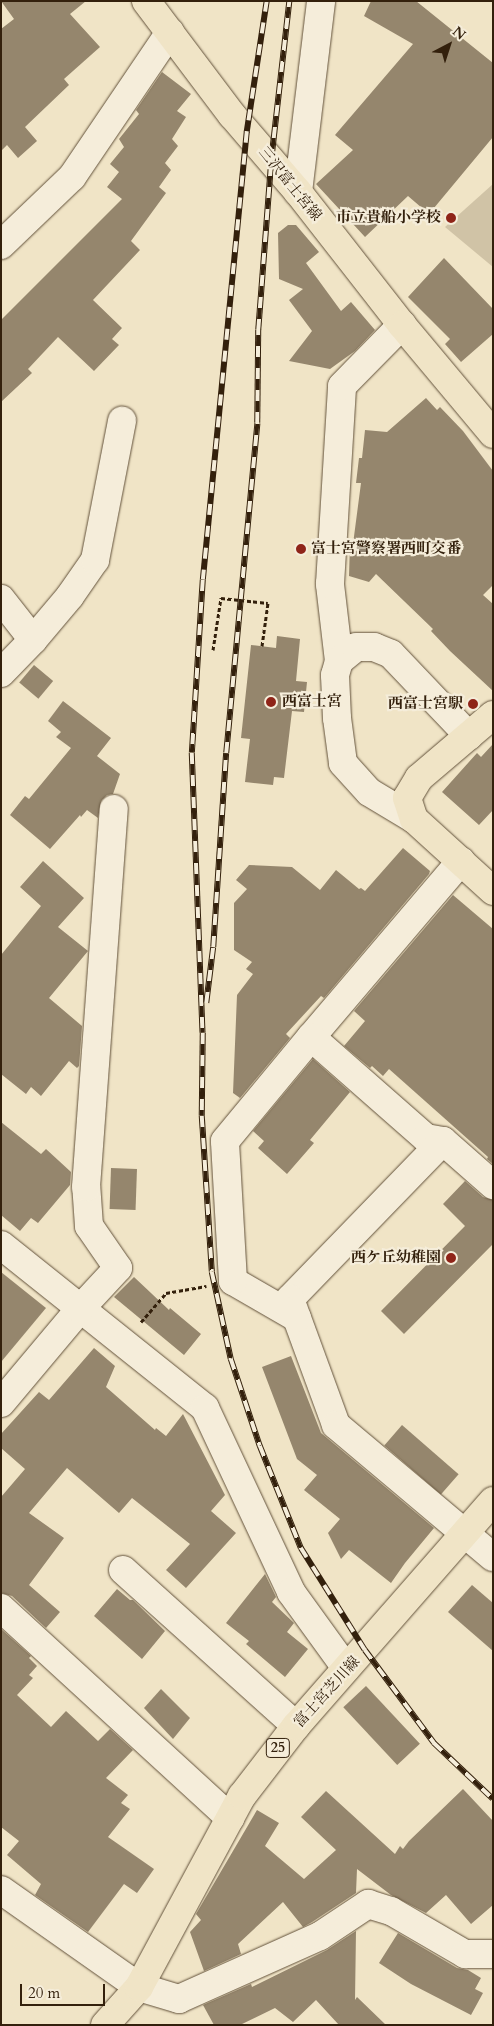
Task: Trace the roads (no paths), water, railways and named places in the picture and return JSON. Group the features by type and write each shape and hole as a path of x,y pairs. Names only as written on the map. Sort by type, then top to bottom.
{"main road":[{"name":"三沢富士宮線","path":"146,1 232,115 298,192 402,325 493,434"},
{"path":"493,715 419,778 407,798 414,819 493,890"},
{"name":"富士宮芝川線","path":"105,2025 140,1987 242,1796 296,1726 493,1501"}],"street":[{"path":"298,192 322,1"},
{"path":"1,245 72,177 170,32"},
{"path":"402,325 342,386 330,584 339,661 335,675 337,718 343,763 369,792 414,819"},
{"path":"1,673 33,640 70,596 95,560 122,421"},
{"path":"1,599 33,640"},
{"path":"339,661 356,648 374,647 391,654 469,736"},
{"path":"1,1403 80,1309 118,1268 88,1226 86,1187 114,809"},
{"path":"297,1318 234,1281 225,1141 311,1036 461,862"},
{"path":"311,1036 426,1138 443,1141 493,1185"},
{"path":"443,1141 290,1299 336,1425 493,1557"},
{"path":"1,1245 205,1408 291,1592 346,1668"},
{"path":"123,1570 296,1726"},
{"path":"1,1608 230,1818"},
{"path":"1,1890 140,1987 180,1999 320,1936 368,1904 391,1911 465,1954 493,1954"}],"railway":[{"path":"267,1 247,132 203,580 192,753 203,1033 202,1116 212,1272 231,1359 260,1446 301,1548 365,1650 434,1743 493,1799"},
{"path":"206,1003 213,947 226,753 257,423 258,330 271,160 289,1"}],"place":[{"name":"市立貴船小学校","path":"451,218"},
{"name":"富士宮警察署西町交番","path":"301,549"},
{"name":"西富士宮","path":"271,702"},
{"name":"西富士宮駅","path":"473,704"},
{"name":"西ケ丘幼稚園","path":"451,1258"}]}
